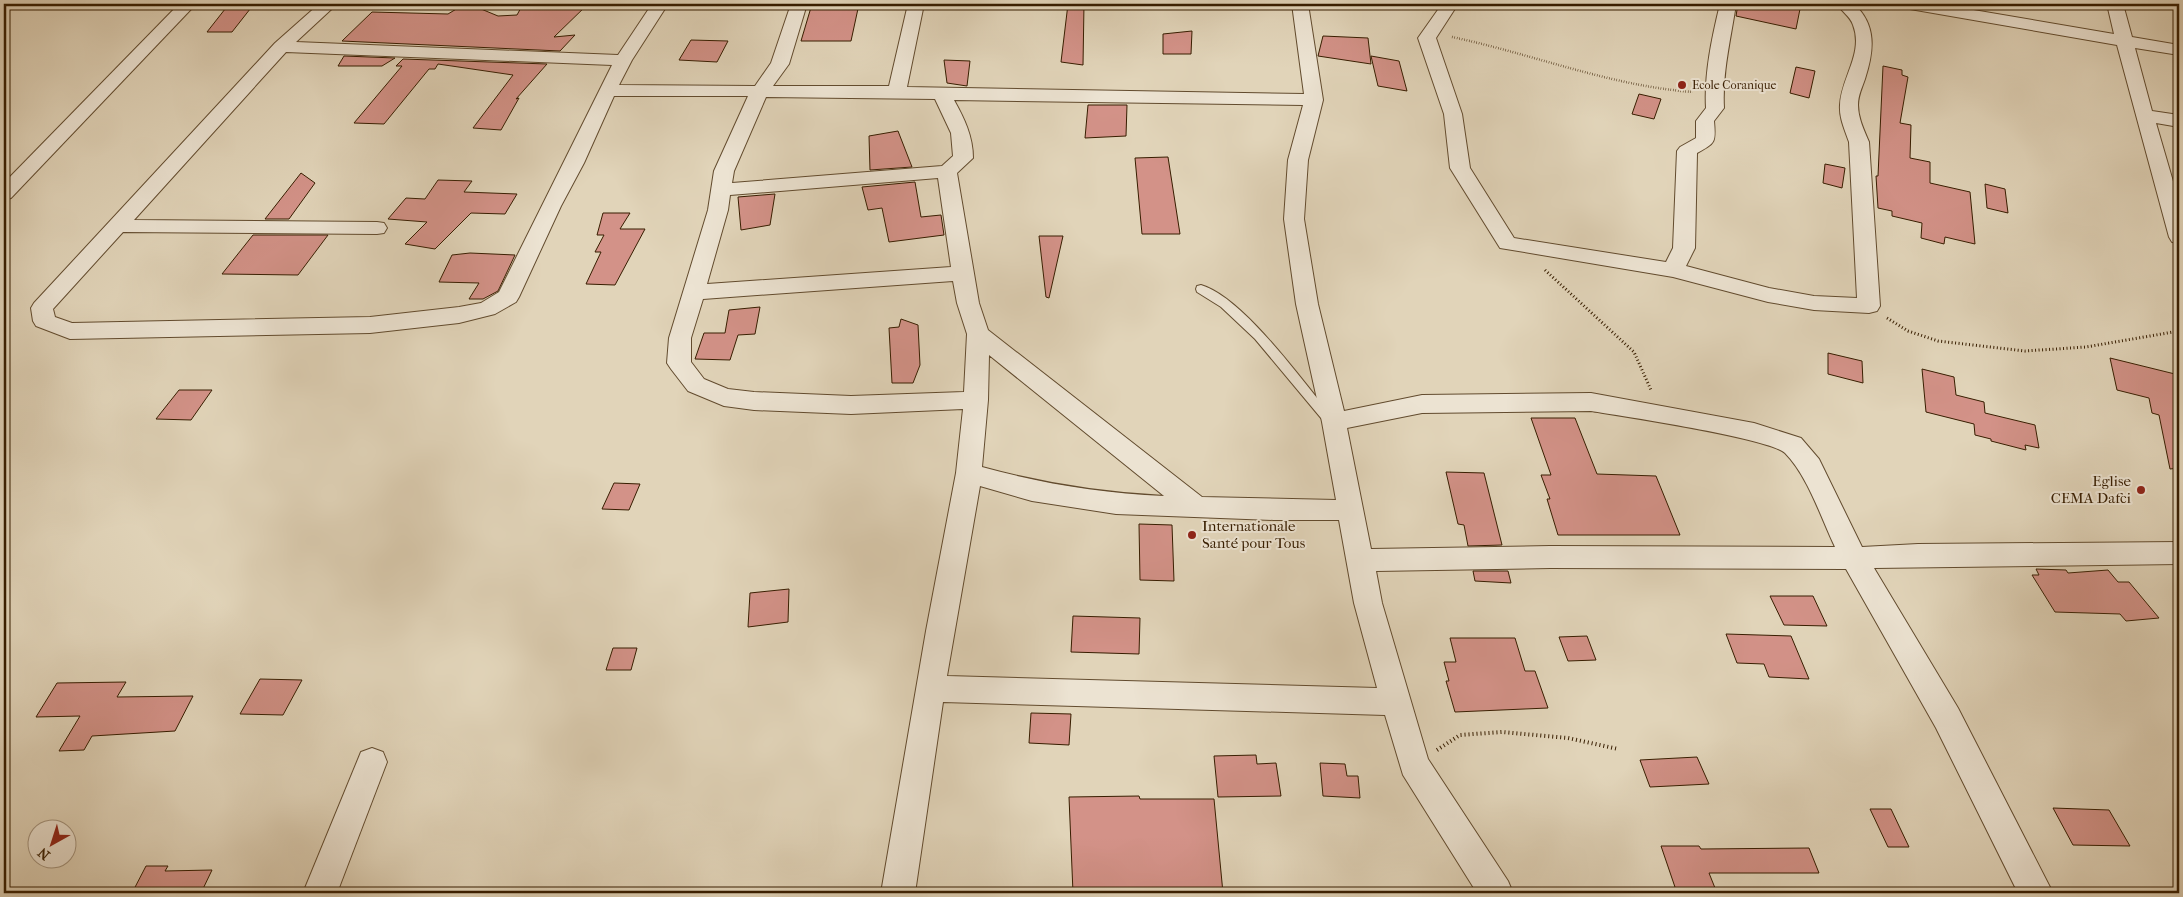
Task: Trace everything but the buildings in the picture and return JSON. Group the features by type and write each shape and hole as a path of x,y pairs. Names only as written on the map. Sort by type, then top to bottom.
{"street":[{"path":"4,194 188,4"},
{"path":"329,4 281,47 42,308 44,321 70,331 252,328 370,325 487,310 508,297 551,206 574,163 607,90 623,60 660,4"},
{"path":"799,4 780,64 759,92 724,171 718,210 680,338 679,363 696,384 724,397 754,401 851,405 976,400"},
{"path":"897,92 916,4"},
{"path":"1300,4 1314,100 1298,160 1294,219 1307,304 1334,422 1368,603 1414,765 1496,893"},
{"path":"1450,4 1427,38 1453,114 1460,168 1507,243 1673,270 1768,295 1814,303 1869,306 1859,142 1849,119 1849,102 1866,44 1865,31 1858,17 1845,4"},
{"path":"1673,270 1684,248 1687,151 1706,140 1705,121 1716,108 1714,92 1721,36 1728,4"},
{"path":"1910,4 2179,50"},
{"path":"2116,4 2144,115 2179,237"},
{"path":"281,47 623,60"},
{"path":"607,90 897,92 1314,100"},
{"path":"721,190 947,171 963,158 964,152 959,131 941,94"},
{"path":"2144,115 2179,121"},
{"path":"898,893 969,473 976,400 978,334 968,303 947,171"},
{"path":"118,226 377,228"},
{"path":"694,292 963,273"},
{"path":"978,334 1195,506"},
{"path":"1334,422 1370,413 1422,404 1591,402 1754,432 1792,445 1810,466 1854,558 1900,634 1947,718 2036,893"},
{"path":"969,473 1032,491 1116,504 1274,510 1351,510"},
{"path":"1361,560 1550,557 1854,558 1918,555 2179,553"},
{"path":"931,689 1395,702"},
{"path":"320,893 372,762"}],"lane":[{"path":"1201,290 1210,294 1234,313 1272,350 1289,369 1318,410 1334,422"}],"path":[{"path":"1427,38 1451,37 1510,49 1617,83 1655,89 1714,92"},
{"path":"1507,243 1533,260 1634,352 1662,415"},
{"path":"1869,306 1908,331 1938,341 2025,351 2086,347 2179,331"},
{"path":"1414,765 1460,735 1502,732 1568,738 1618,749"}],"place":[{"name":"Ecole Coranique","path":"1682,85"},
{"name":"Eglise CEMA Dafci","path":"2141,490"},
{"name":"Internationale Santé pour Tous","path":"1192,535"}]}
